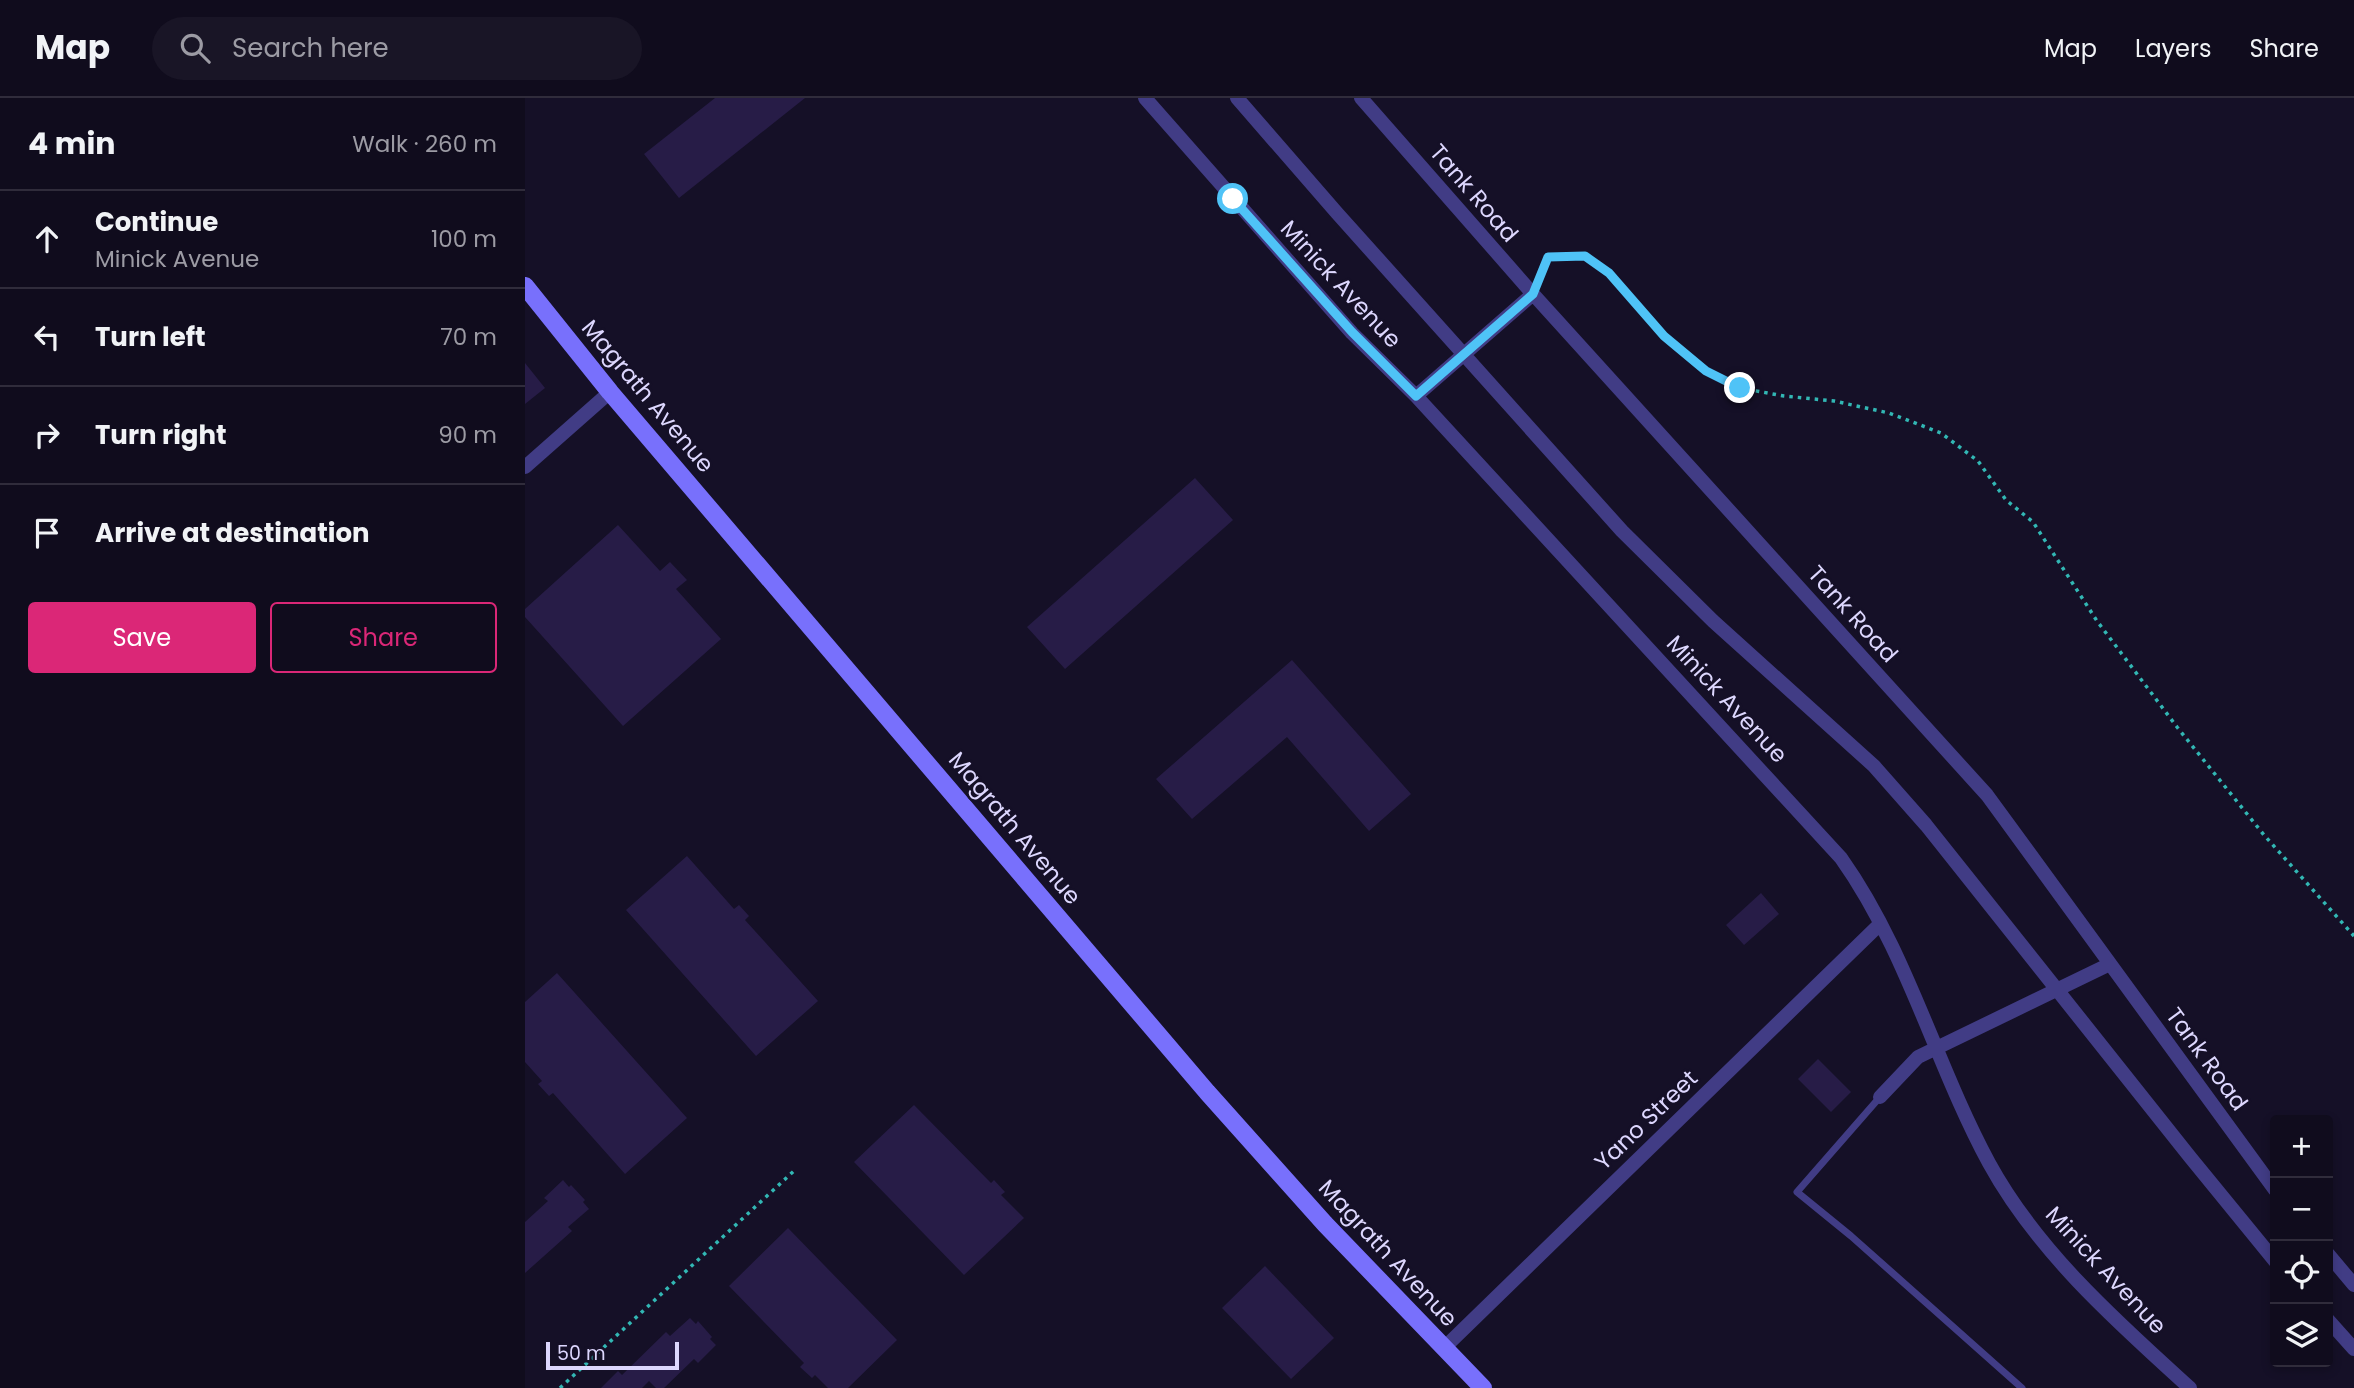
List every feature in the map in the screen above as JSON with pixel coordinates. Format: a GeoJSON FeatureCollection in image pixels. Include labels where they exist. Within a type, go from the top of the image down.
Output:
{"type":"FeatureCollection","features":[{"type":"Feature","properties":{"kind":"main road","name":"Magrath Avenue"},"geometry":{"type":"LineString","coordinates":[[525,286],[610,392],[1207,1092],[1325,1224],[1483,1388]]}},
{"type":"Feature","properties":{"kind":"street","name":"Minick Avenue"},"geometry":{"type":"LineString","coordinates":[[1145,98],[1352,332],[1416,396],[1826,840],[1852,873],[1907,977],[1989,1162],[2033,1228],[2088,1291],[2190,1388]]}},
{"type":"Feature","properties":{"kind":"street"},"geometry":{"type":"LineString","coordinates":[[1237,98],[1622,531],[1713,621],[1874,766],[1926,825],[2270,1255]]}},
{"type":"Feature","properties":{"kind":"street","name":"Tank Road"},"geometry":{"type":"LineString","coordinates":[[1361,98],[1533,294],[1987,795],[2270,1183]]}},
{"type":"Feature","properties":{"kind":"street"},"geometry":{"type":"LineString","coordinates":[[1416,396],[1533,294]]}},
{"type":"Feature","properties":{"kind":"street"},"geometry":{"type":"LineString","coordinates":[[525,467],[610,392]]}},
{"type":"Feature","properties":{"kind":"street","name":"Yano Street"},"geometry":{"type":"LineString","coordinates":[[1444,1348],[1880,924]]}},
{"type":"Feature","properties":{"kind":"street"},"geometry":{"type":"LineString","coordinates":[[1881,1097],[1918,1056],[2110,964]]}},
{"type":"Feature","properties":{"kind":"street"},"geometry":{"type":"LineString","coordinates":[[2333,1260],[2354,1285]]}},
{"type":"Feature","properties":{"kind":"street"},"geometry":{"type":"LineString","coordinates":[[2333,1326],[2354,1349]]}},
{"type":"Feature","properties":{"kind":"lane"},"geometry":{"type":"LineString","coordinates":[[1881,1097],[1797,1192],[1851,1236],[2022,1388]]}},
{"type":"Feature","properties":{"kind":"path"},"geometry":{"type":"LineString","coordinates":[[1533,294],[1548,257],[1585,256],[1609,273],[1664,336],[1706,371],[1740,388],[1834,401],[1889,413],[1941,433],[1978,461],[2006,500],[2033,522],[2097,621],[2176,727],[2264,835],[2354,936]]}},
{"type":"Feature","properties":{"kind":"path"},"geometry":{"type":"LineString","coordinates":[[560,1388],[796,1169]]}},
{"type":"Feature","properties":{"kind":"building"},"geometry":{"type":"Polygon","coordinates":[[[715,98],[805,98],[679,198],[644,154],[715,98]]]}},
{"type":"Feature","properties":{"kind":"building"},"geometry":{"type":"Polygon","coordinates":[[[525,363],[545,388],[525,404],[525,363]]]}},
{"type":"Feature","properties":{"kind":"building"},"geometry":{"type":"Polygon","coordinates":[[[1195,478],[1233,520],[1065,669],[1027,627],[1195,478]]]}},
{"type":"Feature","properties":{"kind":"building"},"geometry":{"type":"Polygon","coordinates":[[[618,525],[660,571],[670,562],[687,580],[676,589],[721,639],[623,726],[525,617],[525,609],[618,525]]]}},
{"type":"Feature","properties":{"kind":"building"},"geometry":{"type":"Polygon","coordinates":[[[1292,660],[1411,794],[1369,831],[1287,737],[1192,819],[1156,779],[1292,660]]]}},
{"type":"Feature","properties":{"kind":"building"},"geometry":{"type":"Polygon","coordinates":[[[687,856],[734,909],[739,905],[749,916],[745,920],[818,1001],[756,1056],[626,910],[687,856]]]}},
{"type":"Feature","properties":{"kind":"building"},"geometry":{"type":"Polygon","coordinates":[[[1761,893],[1779,914],[1744,945],[1726,925],[1761,893]]]}},
{"type":"Feature","properties":{"kind":"building"},"geometry":{"type":"Polygon","coordinates":[[[557,973],[687,1118],[625,1174],[553,1093],[549,1096],[538,1084],[542,1081],[525,1062],[525,1002],[557,973]]]}},
{"type":"Feature","properties":{"kind":"building"},"geometry":{"type":"Polygon","coordinates":[[[1818,1059],[1851,1092],[1831,1112],[1798,1079],[1818,1059]]]}},
{"type":"Feature","properties":{"kind":"building"},"geometry":{"type":"Polygon","coordinates":[[[914,1105],[991,1183],[994,1180],[1005,1192],[1001,1195],[1024,1218],[964,1275],[854,1162],[914,1105]]]}},
{"type":"Feature","properties":{"kind":"building"},"geometry":{"type":"Polygon","coordinates":[[[563,1180],[585,1200],[583,1202],[589,1209],[568,1227],[572,1231],[525,1273],[525,1222],[548,1201],[544,1198],[563,1180]]]}},
{"type":"Feature","properties":{"kind":"building"},"geometry":{"type":"Polygon","coordinates":[[[788,1228],[897,1340],[848,1388],[828,1388],[815,1375],[812,1378],[800,1367],[804,1363],[729,1286],[788,1228]]]}},
{"type":"Feature","properties":{"kind":"building"},"geometry":{"type":"Polygon","coordinates":[[[1265,1266],[1334,1338],[1291,1379],[1222,1308],[1265,1266]]]}},
{"type":"Feature","properties":{"kind":"building"},"geometry":{"type":"Polygon","coordinates":[[[690,1318],[696,1324],[698,1321],[716,1345],[698,1363],[694,1359],[664,1388],[656,1388],[649,1381],[642,1388],[601,1388],[618,1371],[622,1375],[666,1332],[670,1336],[690,1318]]]}},
{"type":"Feature","properties":{"kind":"route"},"geometry":{"type":"LineString","coordinates":[[1233,199],[1352,332],[1416,396],[1533,294],[1548,257],[1585,256],[1609,273],[1664,336],[1706,371],[1740,388]]}}]}
